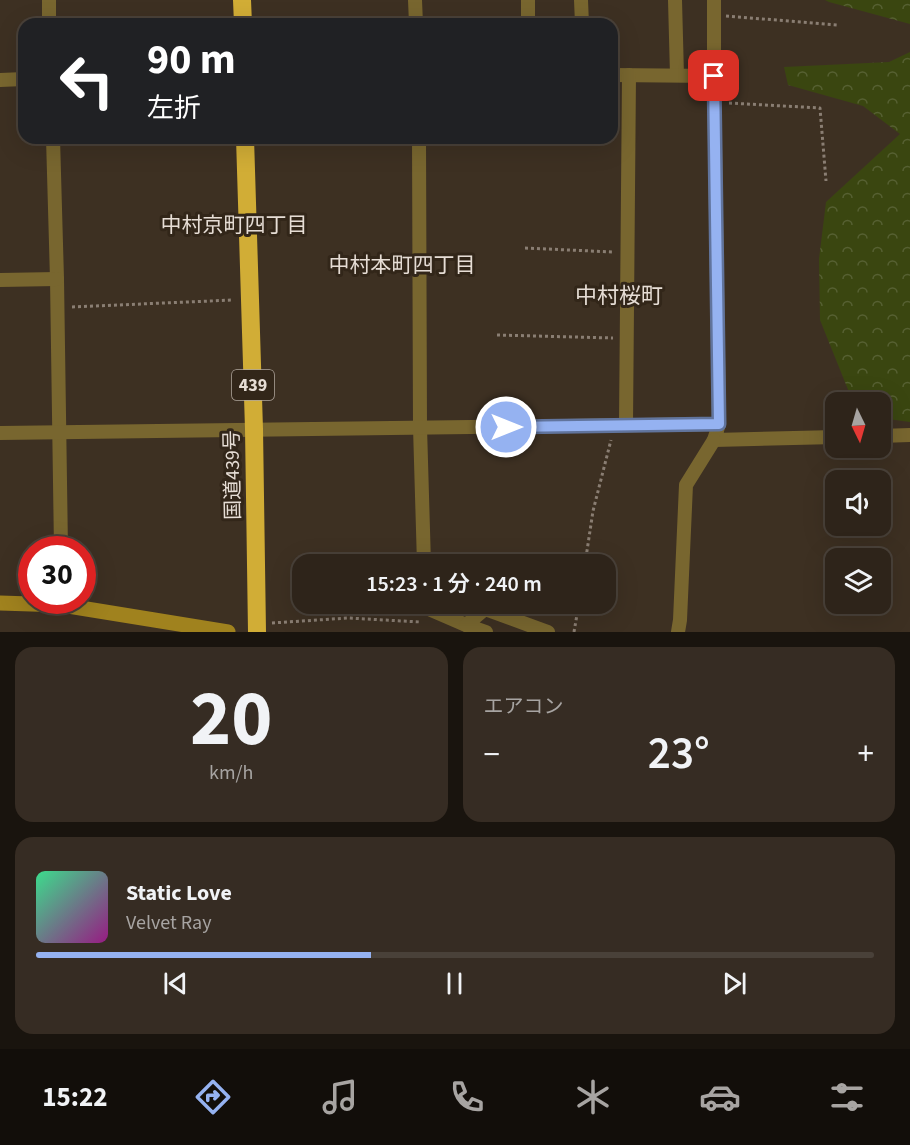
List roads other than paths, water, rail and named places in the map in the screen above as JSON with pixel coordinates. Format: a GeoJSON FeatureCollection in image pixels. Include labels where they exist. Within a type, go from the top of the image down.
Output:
{"type":"FeatureCollection","features":[{"type":"Feature","properties":{"kind":"highway"},"geometry":{"type":"LineString","coordinates":[[242,0],[243,18]]}},
{"type":"Feature","properties":{"kind":"highway","name":"国道439号"},"geometry":{"type":"LineString","coordinates":[[245,144],[254,429],[264,628]]}},
{"type":"Feature","properties":{"kind":"street"},"geometry":{"type":"LineString","coordinates":[[49,0],[50,18]]}},
{"type":"Feature","properties":{"kind":"street"},"geometry":{"type":"LineString","coordinates":[[415,0],[416,18]]}},
{"type":"Feature","properties":{"kind":"street"},"geometry":{"type":"LineString","coordinates":[[528,0],[528,18]]}},
{"type":"Feature","properties":{"kind":"street"},"geometry":{"type":"LineString","coordinates":[[580,0],[582,18]]}},
{"type":"Feature","properties":{"kind":"street"},"geometry":{"type":"LineString","coordinates":[[675,0],[677,75]]}},
{"type":"Feature","properties":{"kind":"street"},"geometry":{"type":"LineString","coordinates":[[678,632],[686,485],[714,440],[719,424],[714,0]]}},
{"type":"Feature","properties":{"kind":"street"},"geometry":{"type":"LineString","coordinates":[[618,75],[714,76]]}},
{"type":"Feature","properties":{"kind":"street"},"geometry":{"type":"LineString","coordinates":[[620,425],[626,338],[629,75]]}},
{"type":"Feature","properties":{"kind":"street"},"geometry":{"type":"LineString","coordinates":[[0,80],[18,79]]}},
{"type":"Feature","properties":{"kind":"street"},"geometry":{"type":"LineString","coordinates":[[53,144],[61,536]]}},
{"type":"Feature","properties":{"kind":"street"},"geometry":{"type":"LineString","coordinates":[[419,144],[420,427],[424,554]]}},
{"type":"Feature","properties":{"kind":"street"},"geometry":{"type":"LineString","coordinates":[[0,280],[57,279]]}},
{"type":"Feature","properties":{"kind":"street"},"geometry":{"type":"LineString","coordinates":[[0,433],[719,424]]}},
{"type":"Feature","properties":{"kind":"street"},"geometry":{"type":"LineString","coordinates":[[891,436],[910,435]]}},
{"type":"Feature","properties":{"kind":"street"},"geometry":{"type":"LineString","coordinates":[[714,440],[825,437]]}},
{"type":"Feature","properties":{"kind":"street"},"geometry":{"type":"LineString","coordinates":[[0,603],[18,603]]}},
{"type":"Feature","properties":{"kind":"street"},"geometry":{"type":"LineString","coordinates":[[96,608],[228,632]]}},
{"type":"Feature","properties":{"kind":"street"},"geometry":{"type":"LineString","coordinates":[[466,625],[485,609],[548,632]]}},
{"type":"Feature","properties":{"kind":"street"},"geometry":{"type":"LineString","coordinates":[[444,614],[486,632]]}},
{"type":"Feature","properties":{"kind":"district","name":"中村京町四丁目"},"geometry":{"type":"Point","coordinates":[234,225]}},
{"type":"Feature","properties":{"kind":"district","name":"中村本町四丁目"},"geometry":{"type":"Point","coordinates":[402,265]}},
{"type":"Feature","properties":{"kind":"district","name":"中村桜町"},"geometry":{"type":"Point","coordinates":[619,295]}}]}
